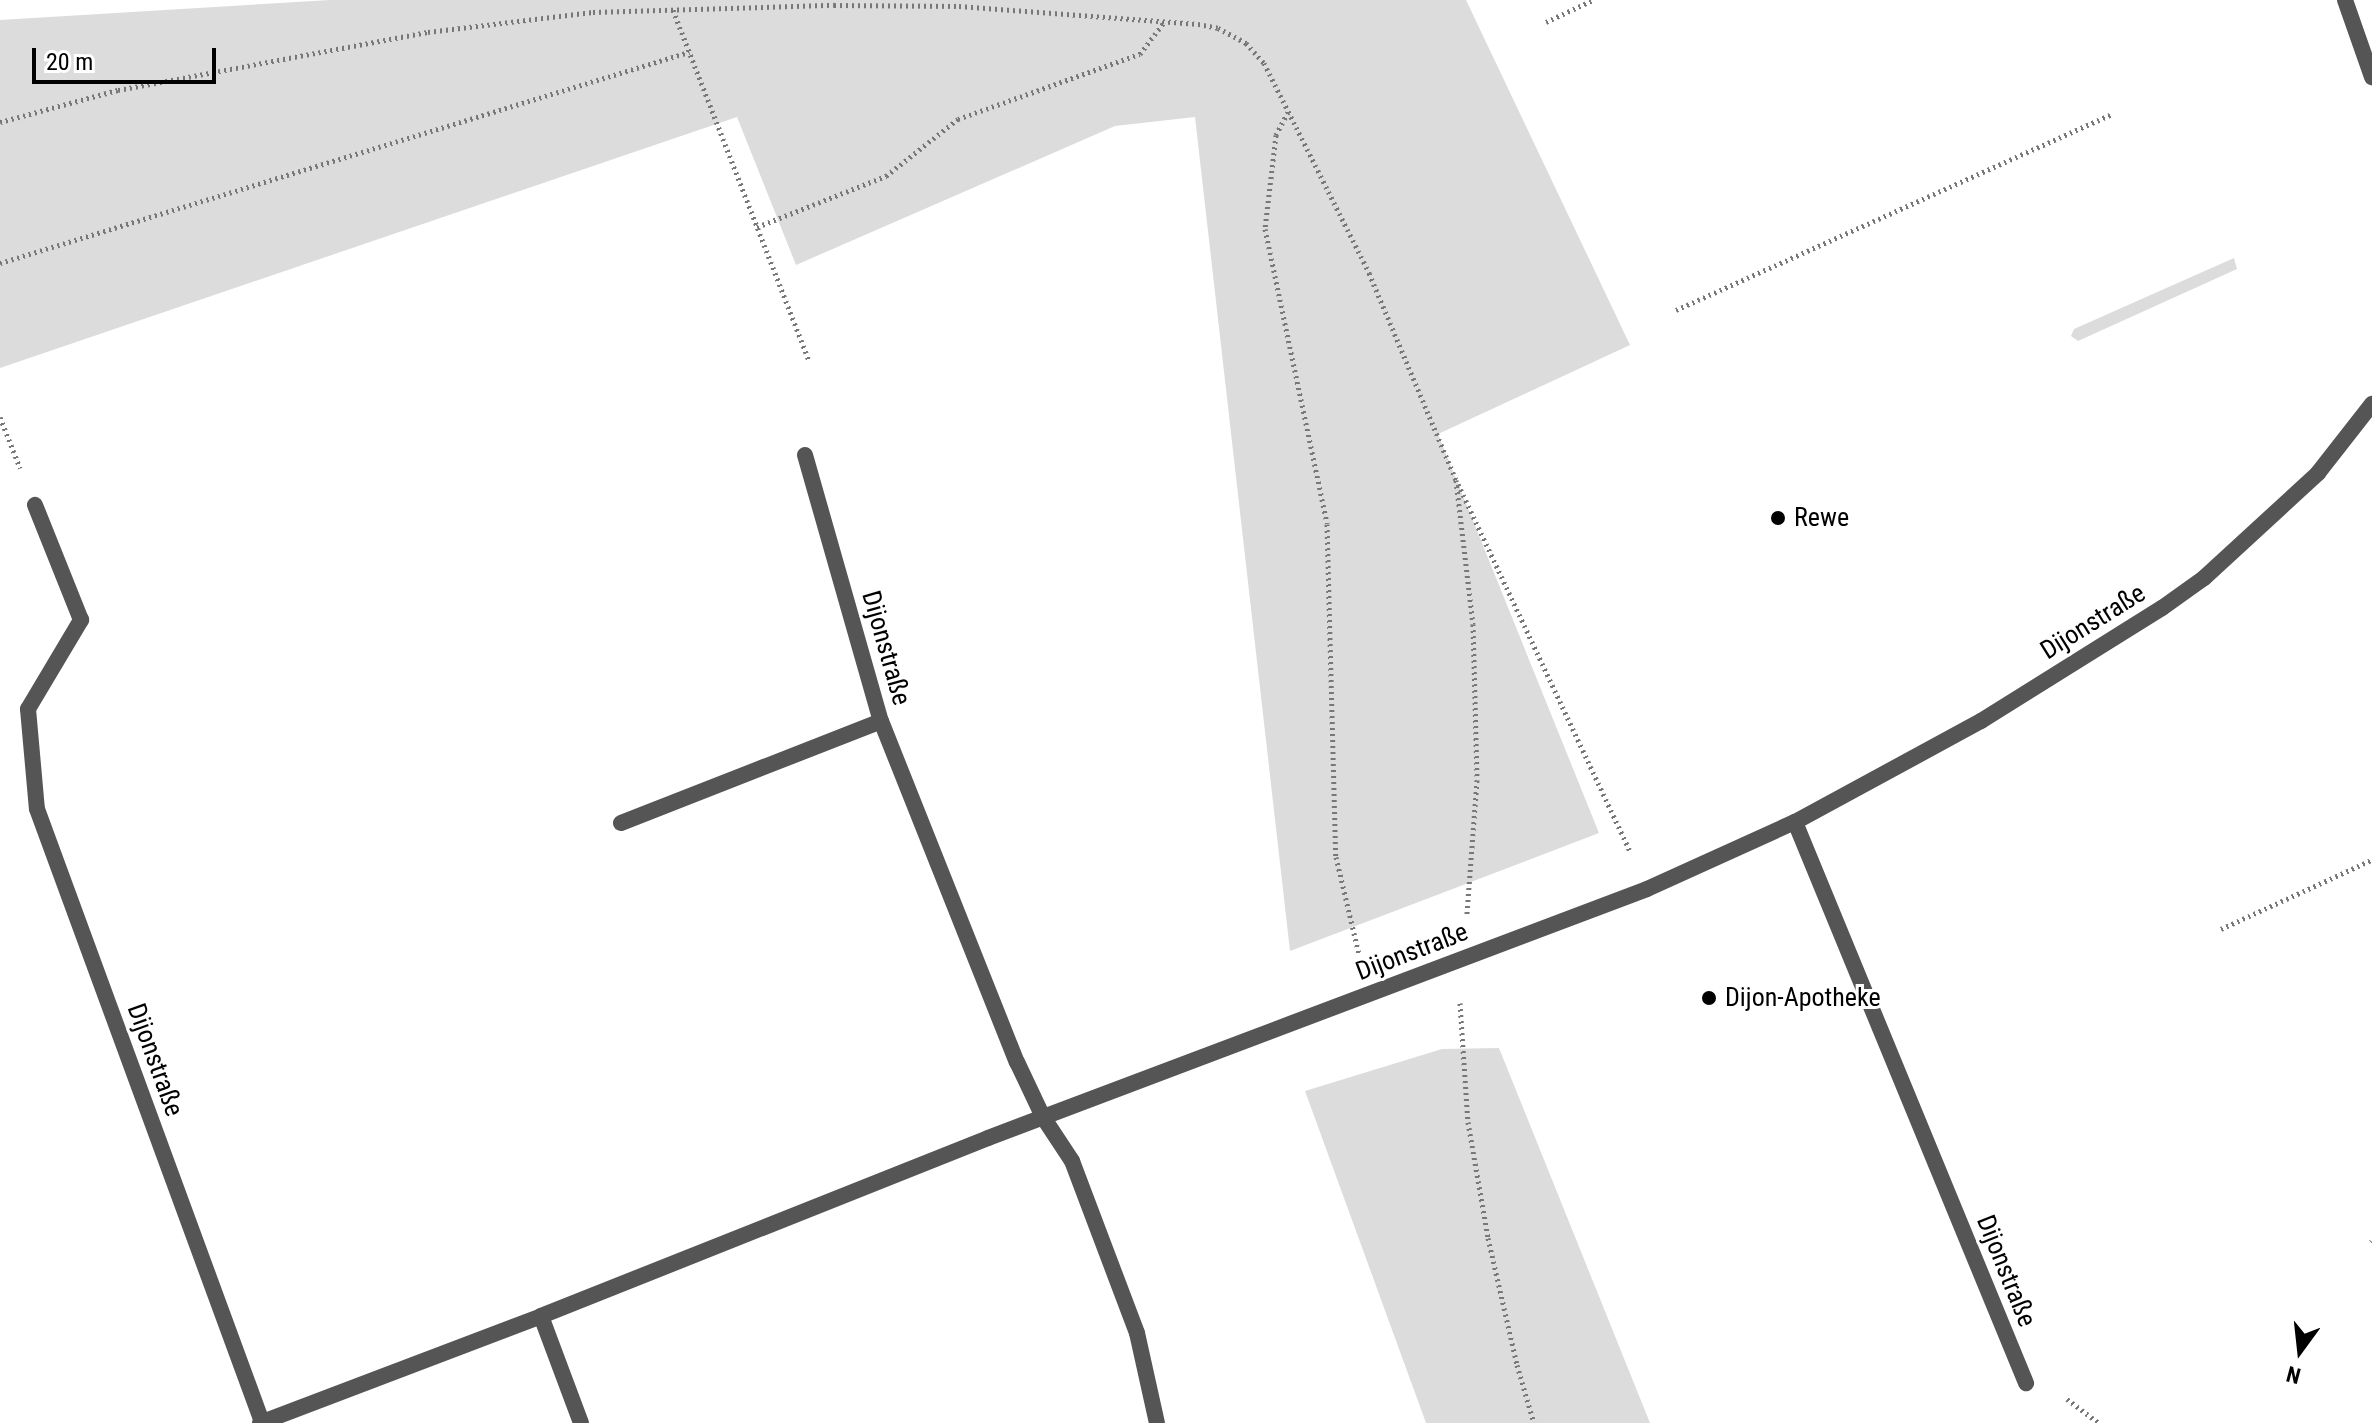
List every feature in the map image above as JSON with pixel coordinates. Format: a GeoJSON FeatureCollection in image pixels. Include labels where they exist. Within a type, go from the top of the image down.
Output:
{"type":"FeatureCollection","features":[{"type":"Feature","properties":{"kind":"street"},"geometry":{"type":"LineString","coordinates":[[2345,0],[2372,77]]}},
{"type":"Feature","properties":{"kind":"street","name":"Dijonstraße"},"geometry":{"type":"LineString","coordinates":[[35,505],[81,620],[28,709],[37,809],[261,1422],[541,1316],[1043,1117],[1647,889],[1795,822],[1981,721],[2162,608],[2204,578],[2318,473],[2372,404]]}},
{"type":"Feature","properties":{"kind":"street","name":"Dijonstraße"},"geometry":{"type":"LineString","coordinates":[[805,455],[881,721],[1017,1062],[1043,1117],[1072,1161],[1137,1333],[1157,1423]]}},
{"type":"Feature","properties":{"kind":"street"},"geometry":{"type":"LineString","coordinates":[[621,823],[881,721]]}},
{"type":"Feature","properties":{"kind":"street","name":"Dijonstraße"},"geometry":{"type":"LineString","coordinates":[[1795,822],[2026,1383]]}},
{"type":"Feature","properties":{"kind":"street"},"geometry":{"type":"LineString","coordinates":[[541,1316],[581,1423]]}},
{"type":"Feature","properties":{"kind":"path"},"geometry":{"type":"LineString","coordinates":[[1546,22],[1593,0]]}},
{"type":"Feature","properties":{"kind":"path"},"geometry":{"type":"LineString","coordinates":[[0,122],[118,90],[428,32],[593,12],[834,2],[959,6],[1165,21],[1218,28],[1246,43],[1264,63],[1369,273],[1456,480],[1647,889]]}},
{"type":"Feature","properties":{"kind":"path"},"geometry":{"type":"LineString","coordinates":[[673,10],[809,360]]}},
{"type":"Feature","properties":{"kind":"path"},"geometry":{"type":"LineString","coordinates":[[757,227],[886,176],[958,119],[1140,54],[1165,21]]}},
{"type":"Feature","properties":{"kind":"path"},"geometry":{"type":"LineString","coordinates":[[0,263],[689,52]]}},
{"type":"Feature","properties":{"kind":"path"},"geometry":{"type":"LineString","coordinates":[[1288,111],[1276,135],[1265,229],[1327,524],[1336,857],[1361,960]]}},
{"type":"Feature","properties":{"kind":"path"},"geometry":{"type":"LineString","coordinates":[[1676,310],[2113,114]]}},
{"type":"Feature","properties":{"kind":"path"},"geometry":{"type":"LineString","coordinates":[[0,417],[35,505]]}},
{"type":"Feature","properties":{"kind":"path"},"geometry":{"type":"LineString","coordinates":[[1456,480],[1473,624],[1477,780],[1460,1014],[1468,1122],[1488,1238],[1534,1423]]}},
{"type":"Feature","properties":{"kind":"path"},"geometry":{"type":"LineString","coordinates":[[2221,929],[2372,860]]}},
{"type":"Feature","properties":{"kind":"path"},"geometry":{"type":"LineString","coordinates":[[2067,1399],[2099,1423]]}},
{"type":"Feature","properties":{"kind":"shaded area"},"geometry":{"type":"Polygon","coordinates":[[[330,0],[1466,0],[1630,345],[1438,434],[1599,833],[1290,951],[1195,117],[1115,126],[796,265],[737,117],[0,368],[0,20],[330,0]]]}},
{"type":"Feature","properties":{"kind":"shaded area"},"geometry":{"type":"Polygon","coordinates":[[[2234,258],[2237,269],[2078,341],[2071,336],[2074,329],[2234,258]]]}},
{"type":"Feature","properties":{"kind":"shaded area"},"geometry":{"type":"Polygon","coordinates":[[[1499,1048],[1650,1423],[1426,1423],[1305,1091],[1442,1049],[1499,1048]]]}},
{"type":"Feature","properties":{"kind":"place","name":"Rewe"},"geometry":{"type":"Point","coordinates":[1778,518]}},
{"type":"Feature","properties":{"kind":"place","name":"Dijon-Apotheke"},"geometry":{"type":"Point","coordinates":[1709,998]}}]}
